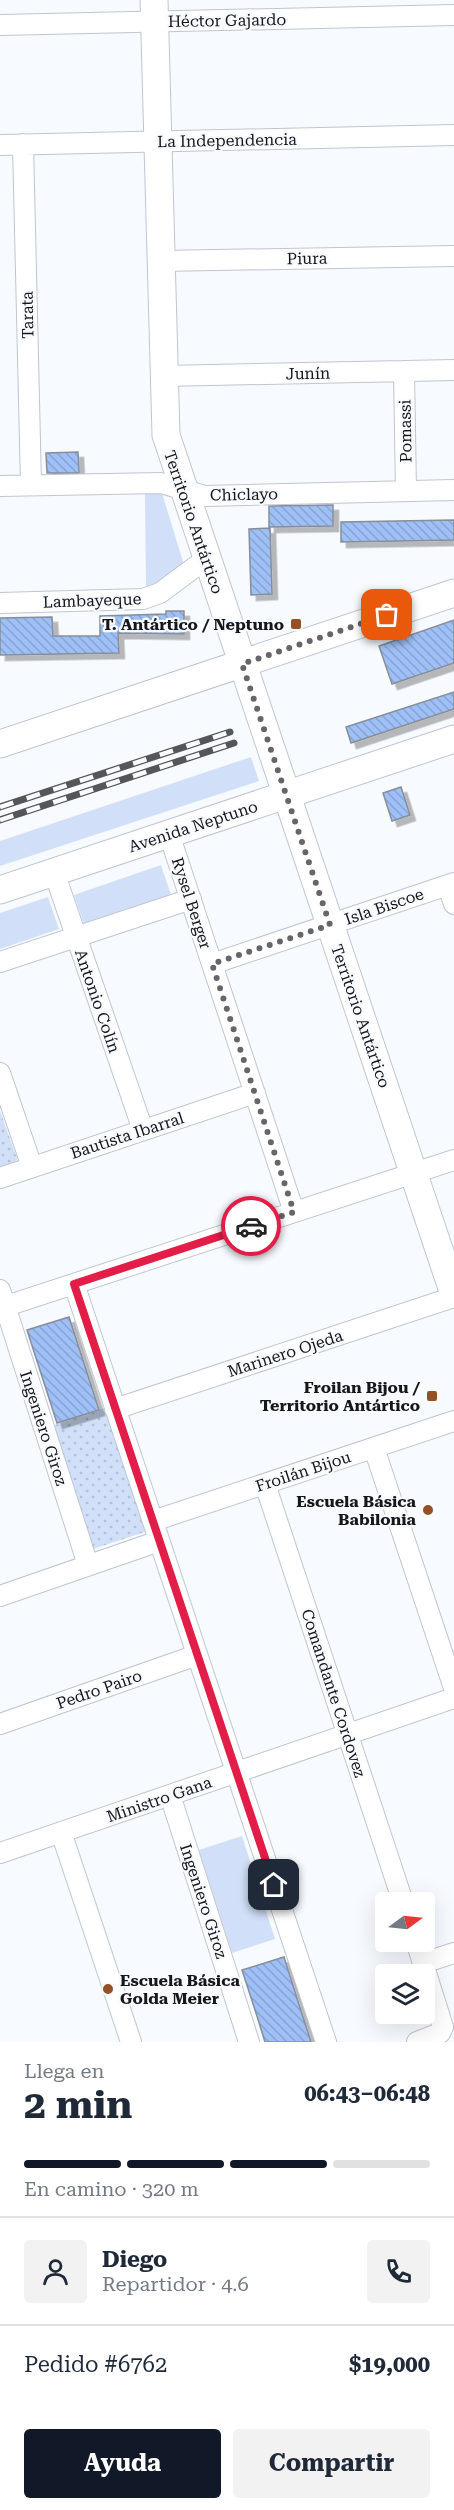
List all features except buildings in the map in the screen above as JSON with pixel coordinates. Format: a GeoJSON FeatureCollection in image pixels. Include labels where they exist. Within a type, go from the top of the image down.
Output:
{"type":"FeatureCollection","features":[{"type":"Feature","properties":{"kind":"street","name":"Héctor Gajardo"},"geometry":{"type":"LineString","coordinates":[[0,25],[154,11],[454,15]]}},
{"type":"Feature","properties":{"kind":"street","name":"Territorio Antártico"},"geometry":{"type":"LineString","coordinates":[[154,11],[166,435],[454,1295]]}},
{"type":"Feature","properties":{"kind":"street","name":"La Independencia"},"geometry":{"type":"LineString","coordinates":[[0,145],[454,135]]}},
{"type":"Feature","properties":{"kind":"street","name":"Tarata"},"geometry":{"type":"LineString","coordinates":[[23,144],[31,485]]}},
{"type":"Feature","properties":{"kind":"street","name":"Piura"},"geometry":{"type":"LineString","coordinates":[[160,261],[454,256]]}},
{"type":"Feature","properties":{"kind":"street","name":"Junín"},"geometry":{"type":"LineString","coordinates":[[163,376],[454,370]]}},
{"type":"Feature","properties":{"kind":"street","name":"Pomassi"},"geometry":{"type":"LineString","coordinates":[[404,371],[406,491]]}},
{"type":"Feature","properties":{"kind":"street","name":"Chiclayo"},"geometry":{"type":"LineString","coordinates":[[0,486],[161,483],[205,496],[454,490]]}},
{"type":"Feature","properties":{"kind":"street","name":"Lambayeque"},"geometry":{"type":"LineString","coordinates":[[0,603],[143,599],[160,593],[207,558]]}},
{"type":"Feature","properties":{"kind":"street"},"geometry":{"type":"LineString","coordinates":[[0,744],[454,593]]}},
{"type":"Feature","properties":{"kind":"street","name":"Avenida Neptuno"},"geometry":{"type":"LineString","coordinates":[[0,890],[454,739]]}},
{"type":"Feature","properties":{"kind":"street","name":"Rysel Berger"},"geometry":{"type":"LineString","coordinates":[[169,834],[294,1212]]}},
{"type":"Feature","properties":{"kind":"street","name":"Antonio Colín"},"geometry":{"type":"LineString","coordinates":[[54,872],[142,1130]]}},
{"type":"Feature","properties":{"kind":"street"},"geometry":{"type":"LineString","coordinates":[[451,884],[454,904]]}},
{"type":"Feature","properties":{"kind":"street","name":"Isla Biscoe"},"geometry":{"type":"LineString","coordinates":[[212,964],[451,884]]}},
{"type":"Feature","properties":{"kind":"street"},"geometry":{"type":"LineString","coordinates":[[0,962],[191,899]]}},
{"type":"Feature","properties":{"kind":"street"},"geometry":{"type":"LineString","coordinates":[[0,1073],[32,1167]]}},
{"type":"Feature","properties":{"kind":"street","name":"Bautista Ibarral"},"geometry":{"type":"LineString","coordinates":[[0,1178],[255,1093]]}},
{"type":"Feature","properties":{"kind":"street"},"geometry":{"type":"LineString","coordinates":[[2,1301],[74,1284],[454,1161]]}},
{"type":"Feature","properties":{"kind":"street"},"geometry":{"type":"LineString","coordinates":[[74,1284],[326,2042]]}},
{"type":"Feature","properties":{"kind":"street","name":"Marinero Ojeda"},"geometry":{"type":"LineString","coordinates":[[115,1409],[454,1295]]}},
{"type":"Feature","properties":{"kind":"street","name":"Ingeniero Giroz"},"geometry":{"type":"LineString","coordinates":[[2,1301],[88,1565]]}},
{"type":"Feature","properties":{"kind":"street","name":"Froilán Bijou"},"geometry":{"type":"LineString","coordinates":[[153,1521],[454,1421]]}},
{"type":"Feature","properties":{"kind":"street"},"geometry":{"type":"LineString","coordinates":[[374,1448],[454,1688]]}},
{"type":"Feature","properties":{"kind":"street","name":"Comandante Cordovez"},"geometry":{"type":"LineString","coordinates":[[265,1484],[400,1892]]}},
{"type":"Feature","properties":{"kind":"street"},"geometry":{"type":"LineString","coordinates":[[0,1596],[159,1541]]}},
{"type":"Feature","properties":{"kind":"street","name":"Pedro Pairo"},"geometry":{"type":"LineString","coordinates":[[0,1724],[197,1655]]}},
{"type":"Feature","properties":{"kind":"street","name":"Ministro Gana"},"geometry":{"type":"LineString","coordinates":[[0,1853],[454,1698]]}},
{"type":"Feature","properties":{"kind":"street","name":"Ingeniero Giroz"},"geometry":{"type":"LineString","coordinates":[[170,1795],[249,2042]]}},
{"type":"Feature","properties":{"kind":"street"},"geometry":{"type":"LineString","coordinates":[[61,1832],[130,2042]]}},
{"type":"Feature","properties":{"kind":"street"},"geometry":{"type":"LineString","coordinates":[[417,2042],[436,2035],[442,2030],[443,2023],[420,1952]]}},
{"type":"Feature","properties":{"kind":"street"},"geometry":{"type":"LineString","coordinates":[[423,1963],[454,1953]]}},
{"type":"Feature","properties":{"kind":"shaded area"},"geometry":{"type":"Polygon","coordinates":[[[145,493],[162,493],[184,565],[146,589],[145,493]]]}},
{"type":"Feature","properties":{"kind":"shaded area"},"geometry":{"type":"Polygon","coordinates":[[[251,757],[259,781],[0,866],[0,841],[251,757]]]}},
{"type":"Feature","properties":{"kind":"shaded area"},"geometry":{"type":"Polygon","coordinates":[[[161,865],[172,898],[85,927],[74,895],[161,865]]]}},
{"type":"Feature","properties":{"kind":"shaded area"},"geometry":{"type":"Polygon","coordinates":[[[48,897],[59,929],[0,949],[0,913],[48,897]]]}},
{"type":"Feature","properties":{"kind":"shaded area"},"geometry":{"type":"Polygon","coordinates":[[[0,1111],[18,1161],[0,1168],[0,1111]]]}},
{"type":"Feature","properties":{"kind":"shaded area"},"geometry":{"type":"Polygon","coordinates":[[[107,1407],[148,1531],[90,1550],[52,1426],[107,1407]]]}},
{"type":"Feature","properties":{"kind":"shaded area"},"geometry":{"type":"Polygon","coordinates":[[[242,1836],[275,1939],[232,1953],[199,1850],[242,1836]]]}},
{"type":"Feature","properties":{"kind":"railway"},"geometry":{"type":"LineString","coordinates":[[0,807],[230,732]]}},
{"type":"Feature","properties":{"kind":"railway"},"geometry":{"type":"LineString","coordinates":[[0,820],[234,743]]}},
{"type":"Feature","properties":{"kind":"way so far"},"geometry":{"type":"LineString","coordinates":[[251,1226],[294,1212],[212,964],[330,925],[242,664],[387,615]]}},
{"type":"Feature","properties":{"kind":"place","name":"T. Antártico / Neptuno"},"geometry":{"type":"Point","coordinates":[296,624]}},
{"type":"Feature","properties":{"kind":"place","name":"Froilan Bijou / Territorio Antártico"},"geometry":{"type":"Point","coordinates":[432,1396]}},
{"type":"Feature","properties":{"kind":"place","name":"Escuela Básica Babilonia"},"geometry":{"type":"Point","coordinates":[428,1510]}},
{"type":"Feature","properties":{"kind":"place","name":"Escuela Básica Golda Meier"},"geometry":{"type":"Point","coordinates":[108,1989]}},
{"type":"Feature","properties":{"kind":"route"},"geometry":{"type":"LineString","coordinates":[[251,1226],[74,1284],[274,1885]]}}]}
